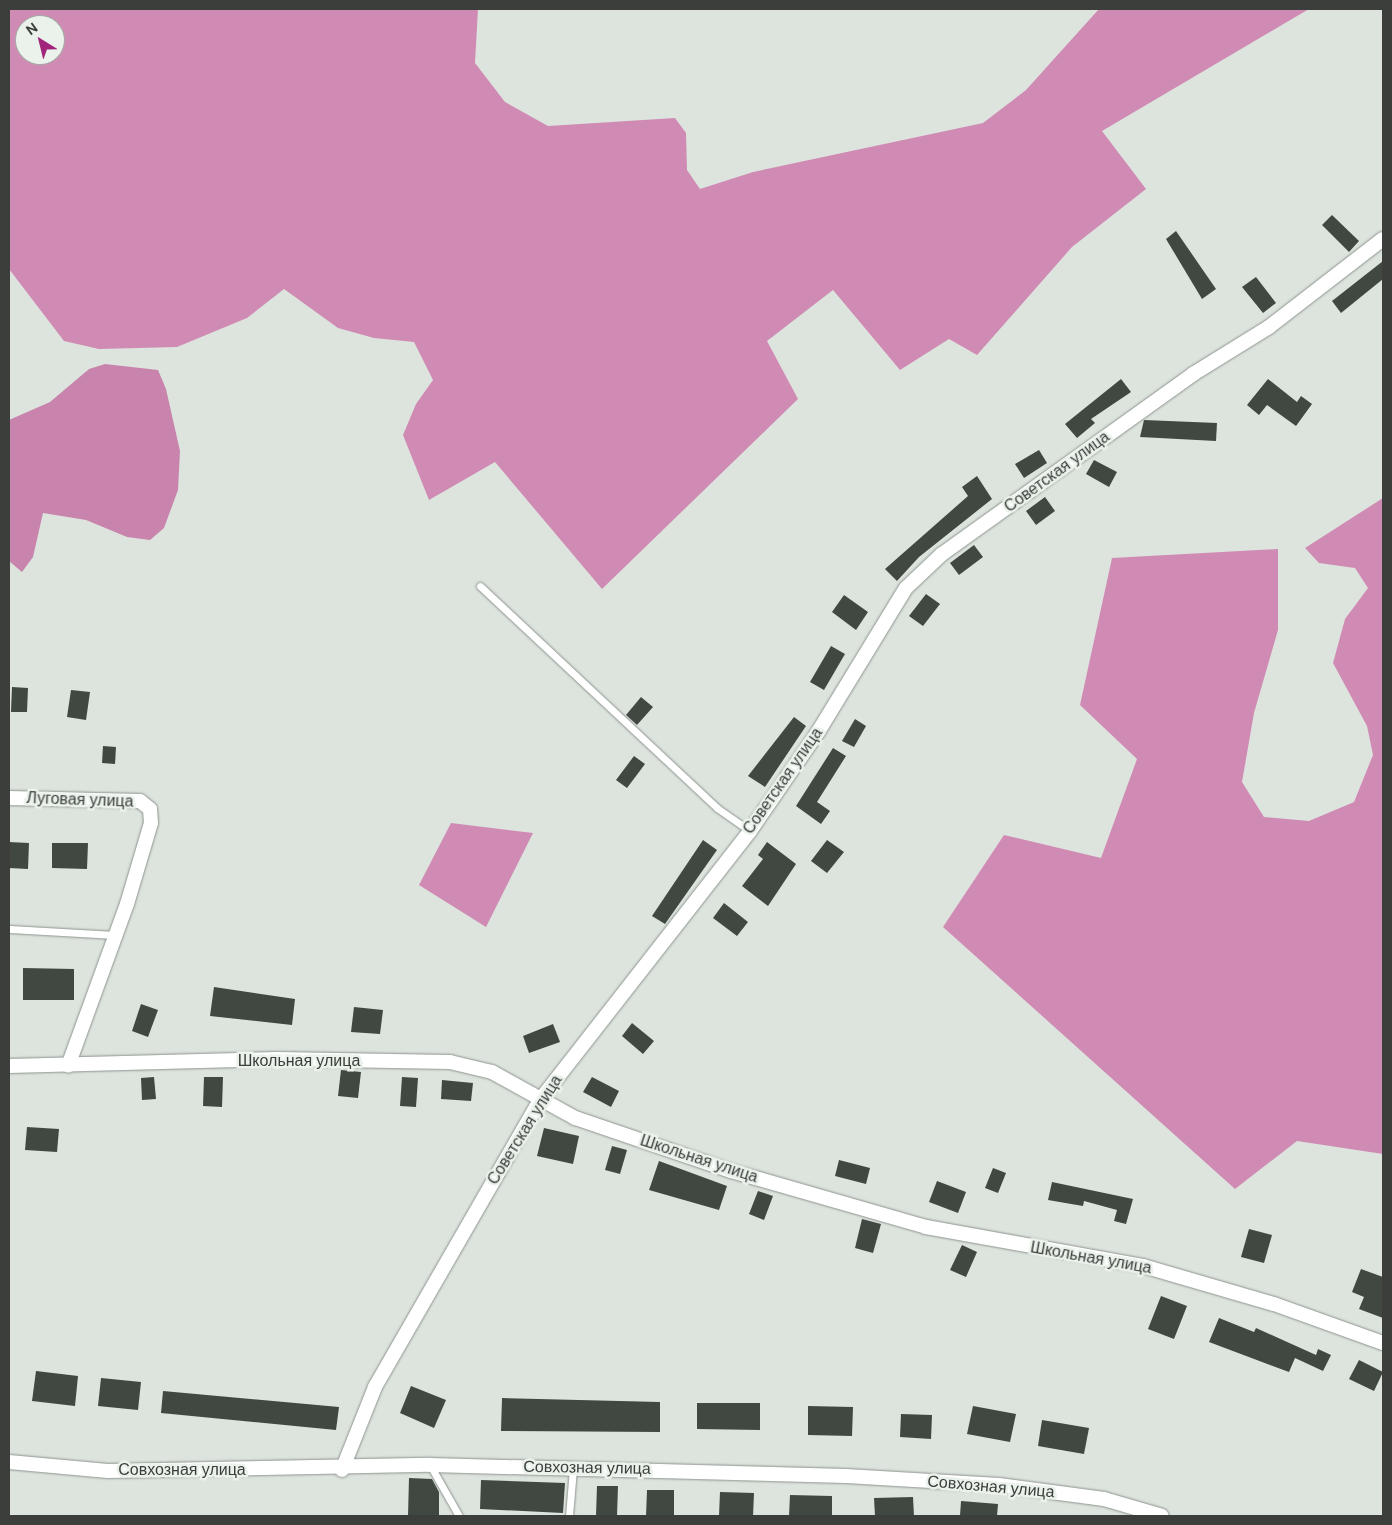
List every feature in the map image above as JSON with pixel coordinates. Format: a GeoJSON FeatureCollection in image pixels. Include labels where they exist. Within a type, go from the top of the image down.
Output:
{"type":"FeatureCollection","features":[{"type":"Feature","properties":{"kind":"street","name":"Советская улица"},"geometry":{"type":"LineString","coordinates":[[342,1470],[375,1387],[540,1100],[750,831],[818,732],[906,588],[942,554],[1193,374],[1269,328],[1383,239]]}},
{"type":"Feature","properties":{"kind":"street","name":"Луговая улица"},"geometry":{"type":"LineString","coordinates":[[9,798],[140,801],[150,808],[151,823],[116,935]]}},
{"type":"Feature","properties":{"kind":"street"},"geometry":{"type":"LineString","coordinates":[[68,1066],[116,935]]}},
{"type":"Feature","properties":{"kind":"street","name":"Школьная улица"},"geometry":{"type":"LineString","coordinates":[[9,1066],[277,1060],[450,1062],[492,1072],[575,1118],[740,1174],[926,1227],[1143,1266],[1274,1304],[1383,1343]]}},
{"type":"Feature","properties":{"kind":"street","name":"Совхозная улица"},"geometry":{"type":"LineString","coordinates":[[9,1462],[108,1471],[342,1470],[430,1465],[573,1468],[999,1485],[1104,1499],[1162,1516]]}},
{"type":"Feature","properties":{"kind":"lane"},"geometry":{"type":"LineString","coordinates":[[480,586],[717,808],[750,831]]}},
{"type":"Feature","properties":{"kind":"lane"},"geometry":{"type":"LineString","coordinates":[[9,929],[116,935]]}},
{"type":"Feature","properties":{"kind":"lane"},"geometry":{"type":"LineString","coordinates":[[430,1465],[459,1516]]}},
{"type":"Feature","properties":{"kind":"lane"},"geometry":{"type":"LineString","coordinates":[[569,1516],[573,1468]]}},
{"type":"Feature","properties":{"kind":"shaded area"},"geometry":{"type":"Polygon","coordinates":[[[9,9],[478,9],[475,63],[505,102],[548,126],[675,118],[686,133],[687,170],[700,189],[753,172],[983,123],[1026,90],[1099,9],[1309,9],[1102,131],[1146,189],[1072,247],[977,355],[949,339],[900,370],[833,290],[767,341],[798,399],[602,589],[495,462],[429,500],[403,435],[416,404],[433,380],[414,342],[374,338],[338,328],[284,289],[247,318],[177,347],[99,349],[64,341],[9,269],[9,9]]]}},
{"type":"Feature","properties":{"kind":"shaded area"},"geometry":{"type":"Polygon","coordinates":[[[105,364],[158,370],[166,389],[180,451],[178,490],[164,528],[150,540],[127,537],[86,520],[43,513],[33,557],[22,572],[9,561],[9,420],[50,402],[89,369],[105,364]]]}},
{"type":"Feature","properties":{"kind":"shaded area"},"geometry":{"type":"Polygon","coordinates":[[[1383,498],[1383,1154],[1297,1141],[1235,1189],[943,927],[1004,835],[1101,858],[1137,759],[1080,705],[1112,558],[1278,549],[1278,630],[1254,713],[1242,782],[1264,817],[1309,821],[1354,802],[1373,755],[1367,726],[1333,663],[1345,619],[1368,588],[1355,568],[1319,563],[1305,548],[1383,498]]]}},
{"type":"Feature","properties":{"kind":"shaded area"},"geometry":{"type":"Polygon","coordinates":[[[451,823],[533,833],[486,927],[419,885],[451,823]]]}},
{"type":"Feature","properties":{"kind":"building"},"geometry":{"type":"Polygon","coordinates":[[[1332,215],[1359,241],[1349,252],[1322,225],[1332,215]]]}},
{"type":"Feature","properties":{"kind":"building"},"geometry":{"type":"Polygon","coordinates":[[[1176,231],[1216,289],[1202,299],[1166,239],[1176,231]]]}},
{"type":"Feature","properties":{"kind":"building"},"geometry":{"type":"Polygon","coordinates":[[[1383,261],[1383,279],[1341,313],[1332,301],[1383,261]]]}},
{"type":"Feature","properties":{"kind":"building"},"geometry":{"type":"Polygon","coordinates":[[[1256,277],[1276,303],[1263,313],[1242,287],[1256,277]]]}},
{"type":"Feature","properties":{"kind":"building"},"geometry":{"type":"Polygon","coordinates":[[[1121,379],[1131,392],[1091,419],[1095,423],[1077,438],[1065,424],[1121,379]]]}},
{"type":"Feature","properties":{"kind":"building"},"geometry":{"type":"Polygon","coordinates":[[[1268,379],[1297,402],[1301,396],[1312,404],[1296,426],[1267,405],[1259,415],[1247,405],[1268,379]]]}},
{"type":"Feature","properties":{"kind":"building"},"geometry":{"type":"Polygon","coordinates":[[[1144,420],[1217,423],[1216,441],[1140,437],[1144,420]]]}},
{"type":"Feature","properties":{"kind":"building"},"geometry":{"type":"Polygon","coordinates":[[[1039,450],[1047,463],[1024,478],[1015,464],[1039,450]]]}},
{"type":"Feature","properties":{"kind":"building"},"geometry":{"type":"Polygon","coordinates":[[[1094,460],[1117,472],[1109,487],[1086,474],[1094,460]]]}},
{"type":"Feature","properties":{"kind":"building"},"geometry":{"type":"Polygon","coordinates":[[[977,476],[992,499],[919,557],[897,581],[885,569],[968,496],[962,487],[977,476]]]}},
{"type":"Feature","properties":{"kind":"building"},"geometry":{"type":"Polygon","coordinates":[[[1045,497],[1055,511],[1036,525],[1026,511],[1045,497]]]}},
{"type":"Feature","properties":{"kind":"building"},"geometry":{"type":"Polygon","coordinates":[[[974,545],[983,557],[959,575],[950,563],[974,545]]]}},
{"type":"Feature","properties":{"kind":"building"},"geometry":{"type":"Polygon","coordinates":[[[926,594],[940,604],[923,626],[909,616],[926,594]]]}},
{"type":"Feature","properties":{"kind":"building"},"geometry":{"type":"Polygon","coordinates":[[[844,595],[868,612],[856,630],[832,612],[844,595]]]}},
{"type":"Feature","properties":{"kind":"building"},"geometry":{"type":"Polygon","coordinates":[[[831,646],[845,654],[824,690],[810,682],[831,646]]]}},
{"type":"Feature","properties":{"kind":"building"},"geometry":{"type":"Polygon","coordinates":[[[12,687],[28,688],[27,712],[11,712],[12,687]]]}},
{"type":"Feature","properties":{"kind":"building"},"geometry":{"type":"Polygon","coordinates":[[[71,690],[90,692],[86,720],[67,717],[71,690]]]}},
{"type":"Feature","properties":{"kind":"building"},"geometry":{"type":"Polygon","coordinates":[[[641,697],[653,707],[637,725],[626,715],[641,697]]]}},
{"type":"Feature","properties":{"kind":"building"},"geometry":{"type":"Polygon","coordinates":[[[794,717],[806,726],[765,787],[748,776],[794,717]]]}},
{"type":"Feature","properties":{"kind":"building"},"geometry":{"type":"Polygon","coordinates":[[[855,719],[866,726],[854,747],[842,741],[855,719]]]}},
{"type":"Feature","properties":{"kind":"building"},"geometry":{"type":"Polygon","coordinates":[[[103,746],[116,747],[115,764],[102,763],[103,746]]]}},
{"type":"Feature","properties":{"kind":"building"},"geometry":{"type":"Polygon","coordinates":[[[833,748],[846,756],[817,802],[830,811],[821,824],[796,806],[833,748]]]}},
{"type":"Feature","properties":{"kind":"building"},"geometry":{"type":"Polygon","coordinates":[[[634,756],[645,764],[627,788],[616,780],[634,756]]]}},
{"type":"Feature","properties":{"kind":"building"},"geometry":{"type":"Polygon","coordinates":[[[703,840],[717,850],[665,924],[652,916],[703,840]]]}},
{"type":"Feature","properties":{"kind":"building"},"geometry":{"type":"Polygon","coordinates":[[[827,840],[844,852],[827,873],[811,861],[827,840]]]}},
{"type":"Feature","properties":{"kind":"building"},"geometry":{"type":"Polygon","coordinates":[[[9,842],[29,843],[28,869],[9,868],[9,842]]]}},
{"type":"Feature","properties":{"kind":"building"},"geometry":{"type":"Polygon","coordinates":[[[767,842],[796,864],[768,906],[742,886],[763,859],[758,855],[767,842]]]}},
{"type":"Feature","properties":{"kind":"building"},"geometry":{"type":"Polygon","coordinates":[[[52,843],[88,843],[87,869],[52,868],[52,843]]]}},
{"type":"Feature","properties":{"kind":"building"},"geometry":{"type":"Polygon","coordinates":[[[724,903],[748,922],[737,936],[713,918],[724,903]]]}},
{"type":"Feature","properties":{"kind":"building"},"geometry":{"type":"Polygon","coordinates":[[[23,968],[74,969],[74,1000],[23,1000],[23,968]]]}},
{"type":"Feature","properties":{"kind":"building"},"geometry":{"type":"Polygon","coordinates":[[[214,987],[295,999],[292,1025],[210,1016],[214,987]]]}},
{"type":"Feature","properties":{"kind":"building"},"geometry":{"type":"Polygon","coordinates":[[[141,1004],[158,1010],[148,1037],[132,1031],[141,1004]]]}},
{"type":"Feature","properties":{"kind":"building"},"geometry":{"type":"Polygon","coordinates":[[[354,1007],[383,1010],[380,1034],[351,1032],[354,1007]]]}},
{"type":"Feature","properties":{"kind":"building"},"geometry":{"type":"Polygon","coordinates":[[[632,1023],[654,1041],[643,1054],[622,1036],[632,1023]]]}},
{"type":"Feature","properties":{"kind":"building"},"geometry":{"type":"Polygon","coordinates":[[[553,1024],[560,1042],[529,1053],[523,1036],[553,1024]]]}},
{"type":"Feature","properties":{"kind":"building"},"geometry":{"type":"Polygon","coordinates":[[[341,1070],[361,1072],[358,1098],[338,1096],[341,1070]]]}},
{"type":"Feature","properties":{"kind":"building"},"geometry":{"type":"Polygon","coordinates":[[[154,1077],[156,1099],[142,1100],[141,1078],[154,1077]]]}},
{"type":"Feature","properties":{"kind":"building"},"geometry":{"type":"Polygon","coordinates":[[[204,1077],[223,1077],[222,1107],[203,1106],[204,1077]]]}},
{"type":"Feature","properties":{"kind":"building"},"geometry":{"type":"Polygon","coordinates":[[[402,1077],[418,1078],[416,1107],[400,1106],[402,1077]]]}},
{"type":"Feature","properties":{"kind":"building"},"geometry":{"type":"Polygon","coordinates":[[[592,1077],[619,1091],[611,1107],[583,1092],[592,1077]]]}},
{"type":"Feature","properties":{"kind":"building"},"geometry":{"type":"Polygon","coordinates":[[[442,1080],[473,1083],[471,1101],[441,1099],[442,1080]]]}},
{"type":"Feature","properties":{"kind":"building"},"geometry":{"type":"Polygon","coordinates":[[[27,1127],[59,1129],[57,1152],[25,1150],[27,1127]]]}},
{"type":"Feature","properties":{"kind":"building"},"geometry":{"type":"Polygon","coordinates":[[[544,1128],[579,1136],[573,1164],[537,1156],[544,1128]]]}},
{"type":"Feature","properties":{"kind":"building"},"geometry":{"type":"Polygon","coordinates":[[[612,1146],[627,1150],[620,1174],[605,1170],[612,1146]]]}},
{"type":"Feature","properties":{"kind":"building"},"geometry":{"type":"Polygon","coordinates":[[[839,1160],[870,1168],[866,1184],[835,1176],[839,1160]]]}},
{"type":"Feature","properties":{"kind":"building"},"geometry":{"type":"Polygon","coordinates":[[[659,1161],[727,1186],[719,1210],[649,1190],[659,1161]]]}},
{"type":"Feature","properties":{"kind":"building"},"geometry":{"type":"Polygon","coordinates":[[[993,1168],[1006,1173],[998,1193],[985,1188],[993,1168]]]}},
{"type":"Feature","properties":{"kind":"building"},"geometry":{"type":"Polygon","coordinates":[[[937,1181],[966,1192],[958,1213],[929,1202],[937,1181]]]}},
{"type":"Feature","properties":{"kind":"building"},"geometry":{"type":"Polygon","coordinates":[[[1052,1182],[1133,1199],[1126,1224],[1114,1221],[1117,1210],[1084,1201],[1083,1206],[1048,1200],[1052,1182]]]}},
{"type":"Feature","properties":{"kind":"building"},"geometry":{"type":"Polygon","coordinates":[[[758,1191],[773,1196],[764,1220],[749,1214],[758,1191]]]}},
{"type":"Feature","properties":{"kind":"building"},"geometry":{"type":"Polygon","coordinates":[[[862,1219],[881,1224],[873,1253],[855,1248],[862,1219]]]}},
{"type":"Feature","properties":{"kind":"building"},"geometry":{"type":"Polygon","coordinates":[[[1249,1229],[1272,1235],[1264,1263],[1241,1257],[1249,1229]]]}},
{"type":"Feature","properties":{"kind":"building"},"geometry":{"type":"Polygon","coordinates":[[[962,1245],[977,1252],[966,1277],[950,1270],[962,1245]]]}},
{"type":"Feature","properties":{"kind":"building"},"geometry":{"type":"Polygon","coordinates":[[[1361,1269],[1383,1277],[1383,1318],[1359,1309],[1364,1297],[1352,1292],[1361,1269]]]}},
{"type":"Feature","properties":{"kind":"building"},"geometry":{"type":"Polygon","coordinates":[[[1161,1296],[1187,1306],[1174,1339],[1148,1329],[1161,1296]]]}},
{"type":"Feature","properties":{"kind":"building"},"geometry":{"type":"Polygon","coordinates":[[[1219,1318],[1254,1332],[1256,1328],[1316,1355],[1318,1349],[1331,1355],[1323,1371],[1295,1358],[1289,1372],[1209,1342],[1219,1318]]]}},
{"type":"Feature","properties":{"kind":"building"},"geometry":{"type":"Polygon","coordinates":[[[1359,1360],[1383,1372],[1374,1391],[1349,1379],[1359,1360]]]}},
{"type":"Feature","properties":{"kind":"building"},"geometry":{"type":"Polygon","coordinates":[[[36,1371],[78,1376],[75,1406],[32,1401],[36,1371]]]}},
{"type":"Feature","properties":{"kind":"building"},"geometry":{"type":"Polygon","coordinates":[[[101,1378],[141,1382],[138,1410],[98,1406],[101,1378]]]}},
{"type":"Feature","properties":{"kind":"building"},"geometry":{"type":"Polygon","coordinates":[[[411,1386],[446,1400],[434,1428],[400,1413],[411,1386]]]}},
{"type":"Feature","properties":{"kind":"building"},"geometry":{"type":"Polygon","coordinates":[[[163,1391],[339,1407],[336,1430],[161,1413],[163,1391]]]}},
{"type":"Feature","properties":{"kind":"building"},"geometry":{"type":"Polygon","coordinates":[[[502,1398],[660,1402],[660,1432],[501,1431],[502,1398]]]}},
{"type":"Feature","properties":{"kind":"building"},"geometry":{"type":"Polygon","coordinates":[[[697,1403],[760,1403],[760,1430],[697,1429],[697,1403]]]}},
{"type":"Feature","properties":{"kind":"building"},"geometry":{"type":"Polygon","coordinates":[[[808,1406],[853,1407],[852,1436],[808,1435],[808,1406]]]}},
{"type":"Feature","properties":{"kind":"building"},"geometry":{"type":"Polygon","coordinates":[[[973,1406],[1016,1414],[1010,1442],[967,1434],[973,1406]]]}},
{"type":"Feature","properties":{"kind":"building"},"geometry":{"type":"Polygon","coordinates":[[[901,1414],[932,1415],[931,1439],[900,1437],[901,1414]]]}},
{"type":"Feature","properties":{"kind":"building"},"geometry":{"type":"Polygon","coordinates":[[[1042,1420],[1089,1428],[1084,1454],[1038,1446],[1042,1420]]]}},
{"type":"Feature","properties":{"kind":"building"},"geometry":{"type":"Polygon","coordinates":[[[409,1478],[432,1479],[439,1492],[439,1516],[408,1516],[409,1478]]]}},
{"type":"Feature","properties":{"kind":"building"},"geometry":{"type":"Polygon","coordinates":[[[481,1480],[565,1483],[563,1513],[480,1509],[481,1480]]]}},
{"type":"Feature","properties":{"kind":"building"},"geometry":{"type":"Polygon","coordinates":[[[597,1486],[618,1486],[617,1516],[596,1515],[597,1486]]]}},
{"type":"Feature","properties":{"kind":"building"},"geometry":{"type":"Polygon","coordinates":[[[647,1490],[674,1490],[674,1516],[646,1516],[647,1490]]]}},
{"type":"Feature","properties":{"kind":"building"},"geometry":{"type":"Polygon","coordinates":[[[720,1492],[754,1493],[753,1516],[719,1516],[720,1492]]]}},
{"type":"Feature","properties":{"kind":"building"},"geometry":{"type":"Polygon","coordinates":[[[790,1495],[832,1496],[832,1516],[789,1516],[790,1495]]]}},
{"type":"Feature","properties":{"kind":"building"},"geometry":{"type":"Polygon","coordinates":[[[913,1497],[914,1516],[875,1516],[874,1498],[913,1497]]]}},
{"type":"Feature","properties":{"kind":"building"},"geometry":{"type":"Polygon","coordinates":[[[961,1501],[998,1504],[997,1516],[960,1516],[961,1501]]]}}]}
